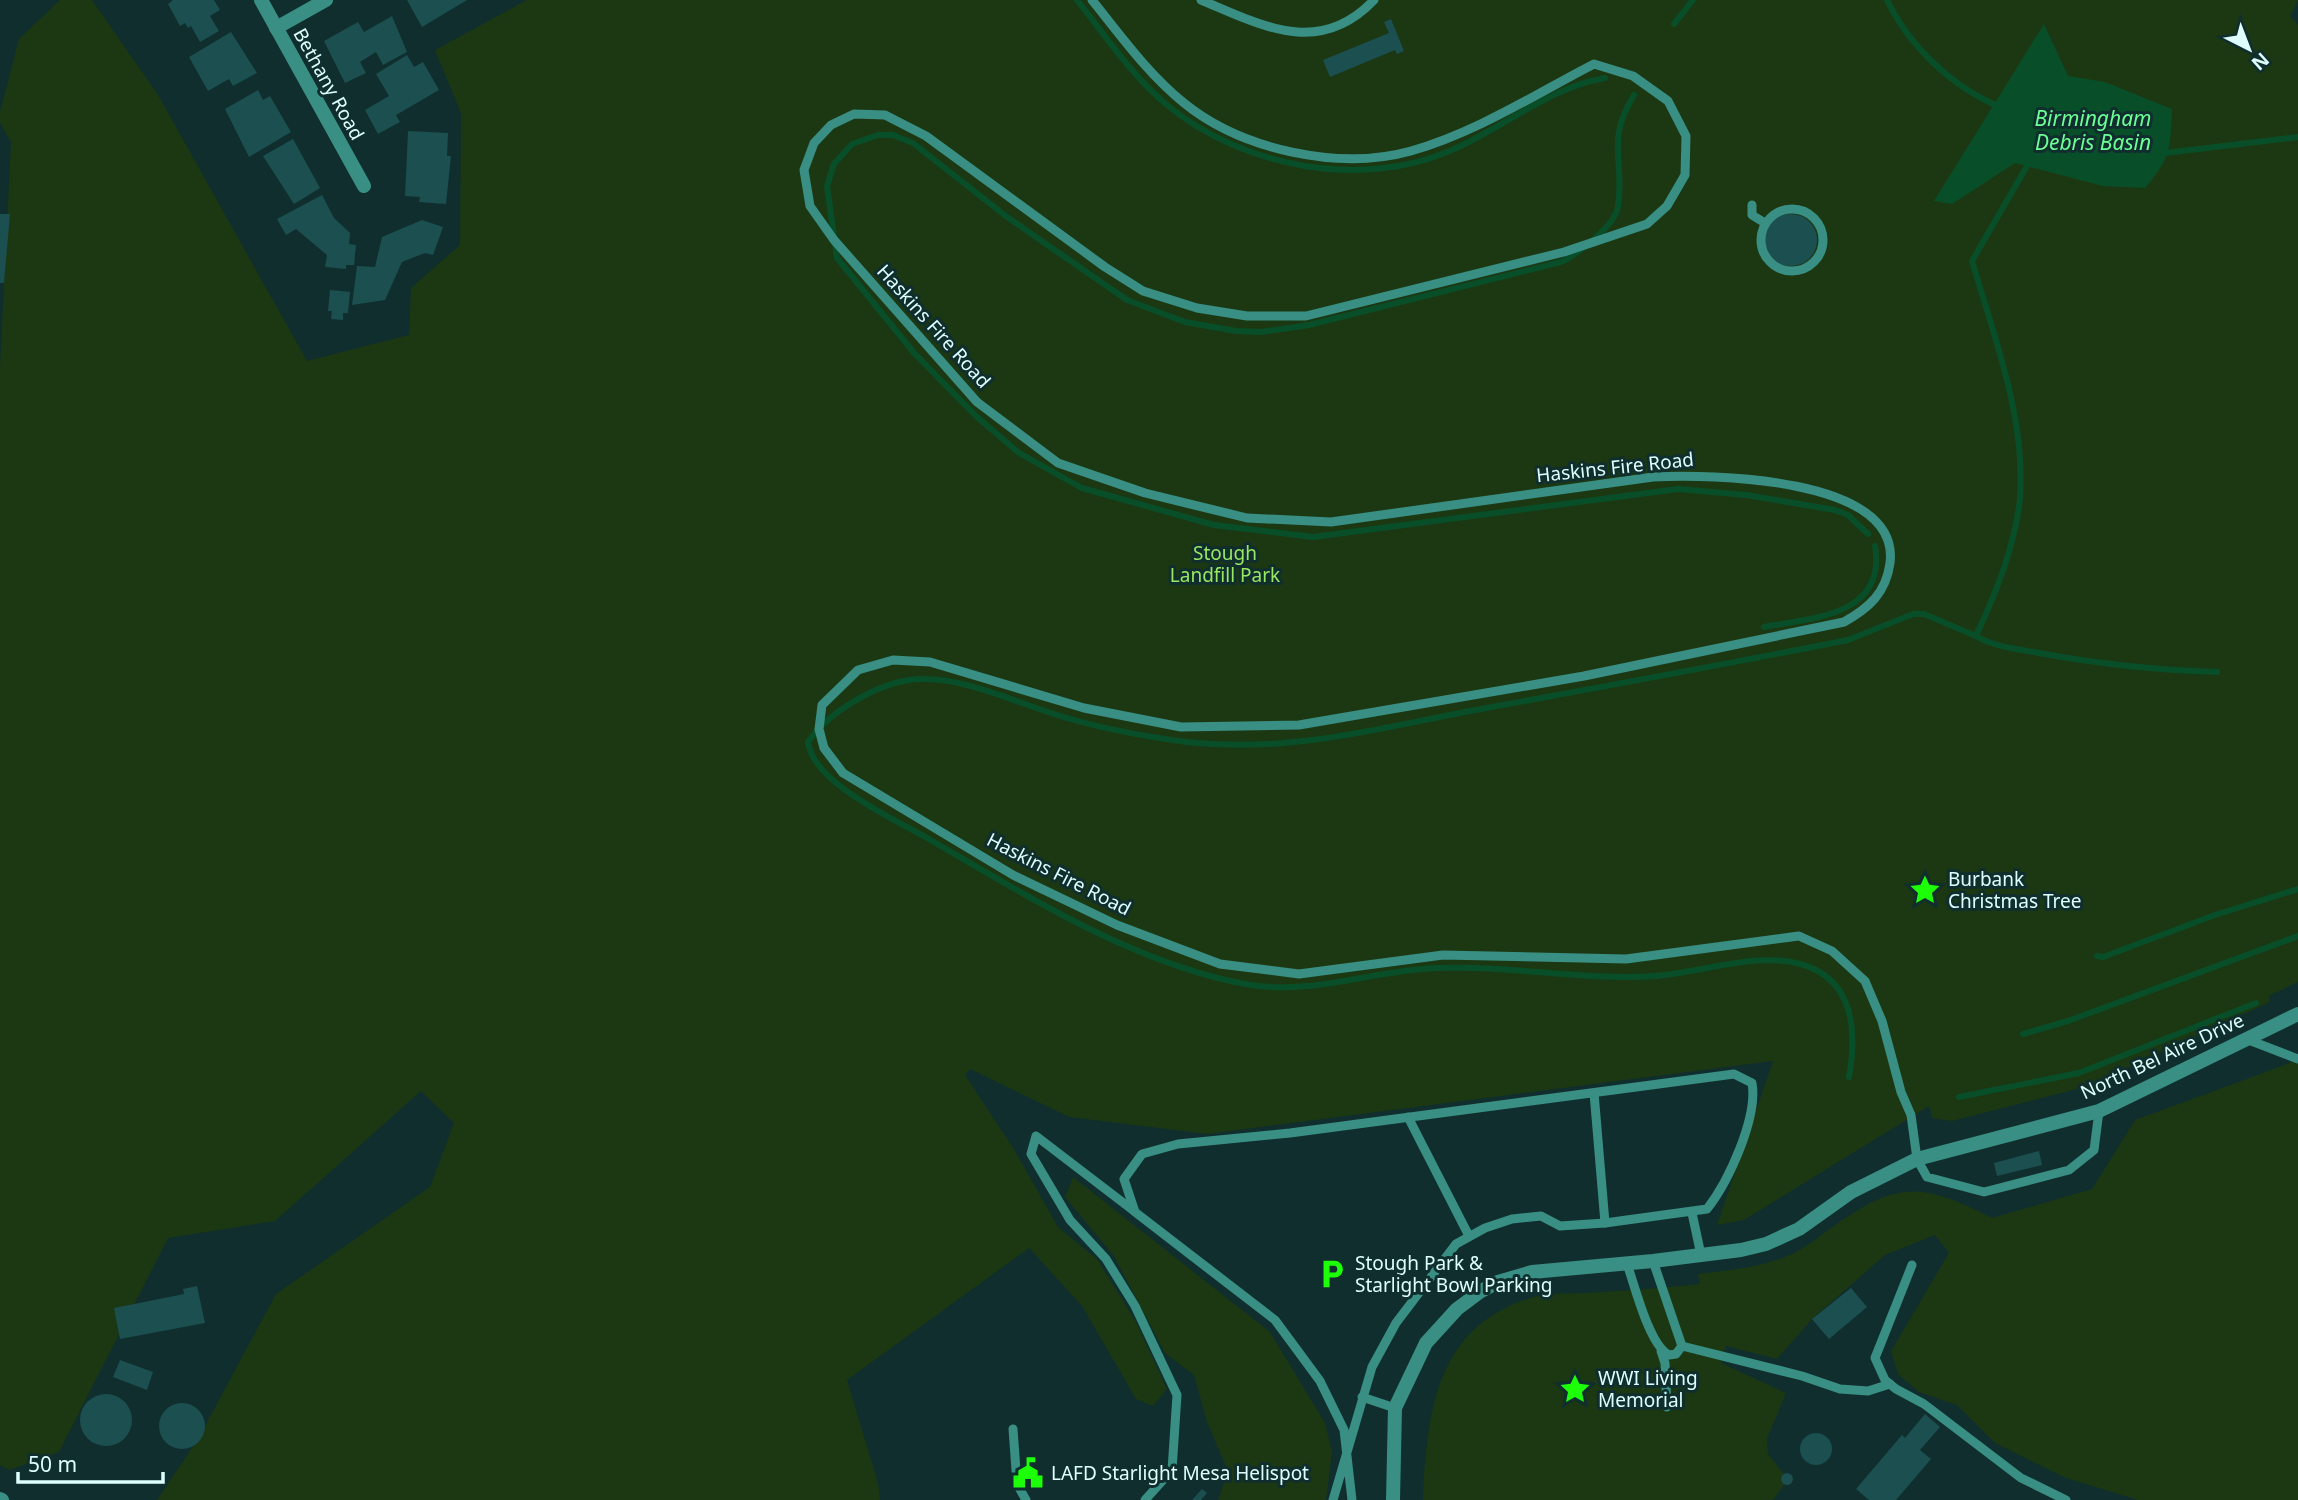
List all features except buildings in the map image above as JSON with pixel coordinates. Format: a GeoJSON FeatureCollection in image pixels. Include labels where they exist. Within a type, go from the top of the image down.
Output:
{"type":"FeatureCollection","features":[{"type":"Feature","properties":{"kind":"street","name":"Bethany Road"},"geometry":{"type":"LineString","coordinates":[[261,0],[364,186]]}},
{"type":"Feature","properties":{"kind":"street"},"geometry":{"type":"LineString","coordinates":[[276,28],[326,0]]}},
{"type":"Feature","properties":{"kind":"street","name":"North Bel Aire Drive"},"geometry":{"type":"LineString","coordinates":[[1395,1408],[1426,1343],[1457,1309],[1498,1282],[1532,1272],[1627,1264],[1754,1247],[1799,1229],[1850,1192],[1917,1159],[2099,1111],[2298,1014]]}},
{"type":"Feature","properties":{"kind":"street"},"geometry":{"type":"LineString","coordinates":[[1393,1500],[1395,1408]]}},
{"type":"Feature","properties":{"kind":"lane","name":"Haskins Fire Road"},"geometry":{"type":"LineString","coordinates":[[1092,0],[1151,73],[1184,104],[1219,127],[1252,141],[1340,159],[1410,151],[1471,127],[1594,64],[1633,76],[1668,101],[1686,136],[1685,175],[1667,206],[1647,224],[1621,234],[1564,252],[1306,316],[1247,316],[1198,309],[1143,290],[1105,267],[926,136],[885,115],[854,114],[831,125],[814,143],[804,170],[810,206],[834,240],[977,402],[1058,463],[1145,494],[1247,518],[1331,522],[1653,477],[1701,474],[1759,480],[1835,496],[1860,507],[1885,535],[1891,554],[1888,577],[1877,599],[1843,622],[1584,676],[1300,725],[1181,727],[1084,708],[930,662],[894,660],[858,670],[822,705],[819,729],[824,748],[843,773],[1013,875],[1117,925],[1220,964],[1299,974],[1443,955],[1626,959],[1799,936],[1832,951],[1865,981],[1882,1021],[1901,1092],[1911,1115],[1917,1159]]}},
{"type":"Feature","properties":{"kind":"lane"},"geometry":{"type":"LineString","coordinates":[[1201,0],[1273,30],[1306,34],[1343,23],[1374,0]]}},
{"type":"Feature","properties":{"kind":"lane"},"geometry":{"type":"LineString","coordinates":[[1752,205],[1752,215],[1766,223]]}},
{"type":"Feature","properties":{"kind":"lane"},"geometry":{"type":"LineString","coordinates":[[1782,210],[1802,210],[1818,223],[1822,233],[1820,254],[1806,268],[1786,271],[1776,268],[1768,261],[1760,243],[1766,223],[1782,210]]}},
{"type":"Feature","properties":{"kind":"lane"},"geometry":{"type":"LineString","coordinates":[[2246,1039],[2298,1059]]}},
{"type":"Feature","properties":{"kind":"lane"},"geometry":{"type":"LineString","coordinates":[[1135,1212],[1124,1179],[1142,1154],[1178,1144],[1734,1074],[1752,1083],[1755,1100],[1724,1188],[1707,1209],[1692,1213],[1560,1226],[1541,1216],[1512,1219],[1456,1244],[1396,1323],[1372,1367],[1333,1500]]}},
{"type":"Feature","properties":{"kind":"lane"},"geometry":{"type":"LineString","coordinates":[[1594,1093],[1605,1223]]}},
{"type":"Feature","properties":{"kind":"lane"},"geometry":{"type":"LineString","coordinates":[[1917,1159],[1927,1177],[1984,1192],[2069,1170],[2094,1150],[2099,1111]]}},
{"type":"Feature","properties":{"kind":"lane"},"geometry":{"type":"LineString","coordinates":[[1408,1117],[1469,1237]]}},
{"type":"Feature","properties":{"kind":"lane"},"geometry":{"type":"LineString","coordinates":[[1145,1500],[1172,1470],[1177,1395],[1135,1306],[1107,1259],[1070,1220],[1053,1195],[1031,1154],[1036,1136],[1275,1320],[1320,1381],[1344,1430],[1352,1500]]}},
{"type":"Feature","properties":{"kind":"lane"},"geometry":{"type":"LineString","coordinates":[[1692,1213],[1701,1255]]}},
{"type":"Feature","properties":{"kind":"lane"},"geometry":{"type":"LineString","coordinates":[[1653,1261],[1682,1346]]}},
{"type":"Feature","properties":{"kind":"lane"},"geometry":{"type":"LineString","coordinates":[[1627,1264],[1665,1363],[1667,1407]]}},
{"type":"Feature","properties":{"kind":"lane"},"geometry":{"type":"LineString","coordinates":[[1912,1265],[1875,1358],[1879,1368],[1890,1384],[1924,1404],[2021,1478],[2066,1500]]}},
{"type":"Feature","properties":{"kind":"lane"},"geometry":{"type":"LineString","coordinates":[[1661,1351],[1668,1356],[1676,1353],[1682,1346]]}},
{"type":"Feature","properties":{"kind":"lane"},"geometry":{"type":"LineString","coordinates":[[1682,1346],[1802,1376],[1840,1389],[1868,1391],[1890,1384]]}},
{"type":"Feature","properties":{"kind":"lane"},"geometry":{"type":"LineString","coordinates":[[1362,1397],[1395,1408]]}},
{"type":"Feature","properties":{"kind":"lane"},"geometry":{"type":"LineString","coordinates":[[1013,1429],[1017,1484],[1026,1500]]}},
{"type":"Feature","properties":{"kind":"green space","name":"Stough Landfill Park"},"geometry":{"type":"Polygon","coordinates":[[[60,0],[92,0],[158,95],[307,361],[409,335],[411,288],[460,245],[461,113],[435,50],[527,0],[2298,0],[2290,16],[2298,25],[2298,982],[2269,996],[2270,1002],[2088,1086],[1952,1121],[1932,1118],[1929,1106],[1744,1220],[1717,1225],[1773,1061],[1207,1134],[1069,1117],[970,1069],[965,1075],[1012,1146],[1058,1227],[1097,1259],[1136,1322],[1167,1389],[1153,1406],[1136,1399],[1082,1306],[1029,1248],[847,1380],[878,1483],[880,1500],[157,1500],[198,1439],[276,1294],[430,1187],[454,1123],[421,1091],[275,1221],[168,1238],[59,1452],[9,1470],[0,1465],[0,367],[11,142],[0,123],[0,112],[19,39],[60,0]]]}},
{"type":"Feature","properties":{"kind":"green space"},"geometry":{"type":"Polygon","coordinates":[[[2294,1053],[2298,1056],[2298,1500],[2138,1500],[2066,1478],[1995,1443],[1957,1405],[1919,1392],[1898,1374],[1891,1351],[1949,1253],[1935,1235],[1885,1255],[1812,1319],[1777,1359],[1726,1346],[1721,1363],[1786,1393],[1767,1439],[1768,1454],[1784,1474],[1781,1477],[1785,1484],[1773,1500],[1423,1500],[1428,1436],[1443,1376],[1456,1351],[1475,1328],[1501,1310],[1547,1294],[1700,1284],[1698,1274],[1762,1264],[1798,1251],[1857,1211],[1894,1194],[1928,1193],[1968,1206],[1992,1218],[2092,1189],[2135,1120],[2290,1063],[2294,1053]]]}},
{"type":"Feature","properties":{"kind":"green space"},"geometry":{"type":"Polygon","coordinates":[[[1073,1177],[1270,1332],[1325,1423],[1332,1452],[1326,1500],[1218,1500],[1228,1471],[1207,1422],[1194,1375],[1165,1353],[1114,1256],[1065,1197],[1073,1177]]]}},
{"type":"Feature","properties":{"kind":"water","name":"Birmingham Debris Basin"},"geometry":{"type":"Polygon","coordinates":[[[2044,24],[2068,76],[2105,82],[2172,109],[2170,143],[2160,168],[2145,188],[2103,186],[2015,163],[1952,204],[1934,201],[2044,24]]]}},
{"type":"Feature","properties":{"kind":"waterway"},"geometry":{"type":"LineString","coordinates":[[1077,0],[1131,68],[1167,105],[1230,144],[1303,166],[1342,170],[1380,169],[1417,162],[1452,150],[1566,90],[1605,78]]}},
{"type":"Feature","properties":{"kind":"waterway"},"geometry":{"type":"LineString","coordinates":[[1674,24],[1693,0]]}},
{"type":"Feature","properties":{"kind":"waterway"},"geometry":{"type":"LineString","coordinates":[[1887,0],[1907,33],[1934,63],[1965,88],[2000,107]]}},
{"type":"Feature","properties":{"kind":"waterway"},"geometry":{"type":"LineString","coordinates":[[1634,95],[1625,112],[1618,139],[1620,189],[1616,214],[1604,230],[1577,253],[1561,262],[1309,325],[1261,332],[1236,331],[1185,322],[1127,300],[1007,217],[913,143],[893,135],[878,135],[852,144],[834,164],[827,186],[837,258],[915,354],[976,416],[1019,453],[1082,488],[1214,525],[1313,537],[1678,489],[1746,495],[1835,510],[1848,515],[1868,534]]}},
{"type":"Feature","properties":{"kind":"waterway"},"geometry":{"type":"LineString","coordinates":[[2165,153],[2298,137]]}},
{"type":"Feature","properties":{"kind":"waterway"},"geometry":{"type":"LineString","coordinates":[[2031,159],[1972,261],[2006,378],[2021,468],[2020,498],[2009,551],[1976,636],[2006,647],[2083,660],[2217,672]]}},
{"type":"Feature","properties":{"kind":"waterway"},"geometry":{"type":"LineString","coordinates":[[1764,627],[1823,616],[1858,600],[1869,587],[1876,569],[1875,546]]}},
{"type":"Feature","properties":{"kind":"waterway"},"geometry":{"type":"LineString","coordinates":[[1849,1077],[1852,1032],[1846,1003],[1839,990],[1816,970],[1779,960],[1737,963],[1674,974],[1628,977],[1437,968],[1298,987],[1251,985],[1208,976],[1166,962],[1083,926],[876,810],[824,772],[813,757],[808,742],[830,719],[860,698],[909,680],[957,683],[1070,719],[1136,734],[1223,745],[1260,744],[1364,732],[1848,640],[1913,614],[1924,614],[1976,636]]}},
{"type":"Feature","properties":{"kind":"waterway"},"geometry":{"type":"LineString","coordinates":[[2097,956],[2103,957],[2215,915],[2298,889]]}},
{"type":"Feature","properties":{"kind":"waterway"},"geometry":{"type":"LineString","coordinates":[[2023,1034],[2068,1021],[2298,936]]}},
{"type":"Feature","properties":{"kind":"waterway"},"geometry":{"type":"LineString","coordinates":[[1959,1097],[2079,1073],[2256,1003]]}},
{"type":"Feature","properties":{"kind":"place","name":"Burbank Christmas Tree"},"geometry":{"type":"Point","coordinates":[1925,890]}},
{"type":"Feature","properties":{"kind":"place","name":"Stough Park & Starlight Bowl Parking"},"geometry":{"type":"Point","coordinates":[1332,1274]}},
{"type":"Feature","properties":{"kind":"place","name":"WWI Living Memorial"},"geometry":{"type":"Point","coordinates":[1575,1389]}},
{"type":"Feature","properties":{"kind":"place","name":"LAFD Starlight Mesa Helispot"},"geometry":{"type":"Point","coordinates":[1028,1473]}}]}
